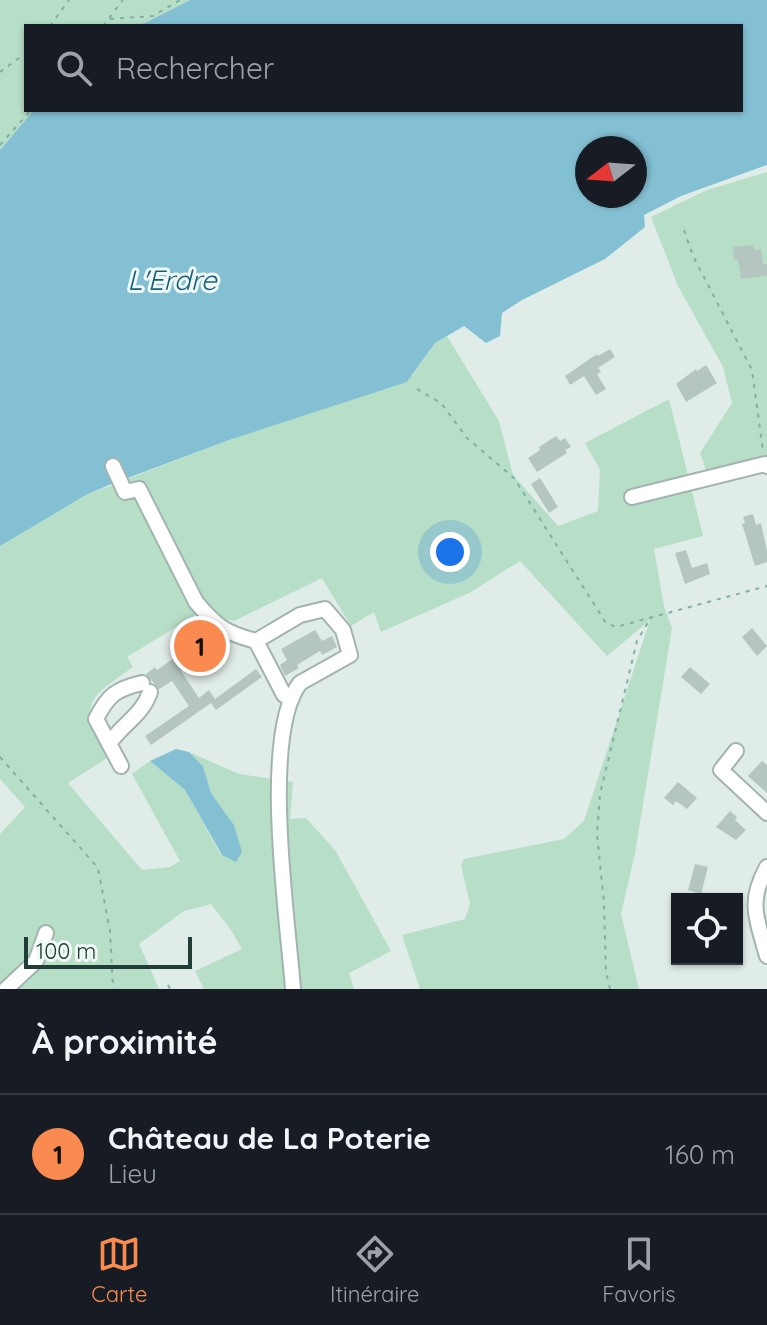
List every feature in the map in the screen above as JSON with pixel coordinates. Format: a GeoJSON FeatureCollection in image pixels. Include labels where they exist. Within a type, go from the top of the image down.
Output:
{"type":"FeatureCollection","features":[{"type":"Feature","properties":{"kind":"street"},"geometry":{"type":"LineString","coordinates":[[632,497],[766,465]]}},
{"type":"Feature","properties":{"kind":"street"},"geometry":{"type":"LineString","coordinates":[[113,466],[125,492],[139,489],[196,602],[230,634],[256,641],[300,615],[325,609],[343,630],[350,655],[300,683],[292,698],[283,732],[279,798],[293,989]]}},
{"type":"Feature","properties":{"kind":"street"},"geometry":{"type":"LineString","coordinates":[[256,641],[284,695],[292,698]]}},
{"type":"Feature","properties":{"kind":"street"},"geometry":{"type":"LineString","coordinates":[[109,744],[117,731],[135,719],[145,707],[146,687],[123,687],[105,701],[96,719],[109,744],[121,766]]}},
{"type":"Feature","properties":{"kind":"street"},"geometry":{"type":"LineString","coordinates":[[736,751],[721,770],[767,813]]}},
{"type":"Feature","properties":{"kind":"street"},"geometry":{"type":"LineString","coordinates":[[767,867],[756,886],[754,908],[767,956]]}},
{"type":"Feature","properties":{"kind":"street"},"geometry":{"type":"LineString","coordinates":[[6,989],[36,961],[46,933]]}},
{"type":"Feature","properties":{"kind":"path"},"geometry":{"type":"LineString","coordinates":[[51,24],[69,0]]}},
{"type":"Feature","properties":{"kind":"path"},"geometry":{"type":"LineString","coordinates":[[105,24],[123,0]]}},
{"type":"Feature","properties":{"kind":"path"},"geometry":{"type":"LineString","coordinates":[[110,19],[153,16],[180,0]]}},
{"type":"Feature","properties":{"kind":"path"},"geometry":{"type":"LineString","coordinates":[[0,72],[24,55]]}},
{"type":"Feature","properties":{"kind":"path"},"geometry":{"type":"LineString","coordinates":[[0,145],[29,112]]}},
{"type":"Feature","properties":{"kind":"path"},"geometry":{"type":"LineString","coordinates":[[684,230],[693,256],[752,370],[766,465]]}},
{"type":"Feature","properties":{"kind":"path"},"geometry":{"type":"LineString","coordinates":[[417,389],[441,403],[467,438],[514,478],[606,623],[616,627],[767,586]]}},
{"type":"Feature","properties":{"kind":"path"},"geometry":{"type":"LineString","coordinates":[[610,989],[606,972],[604,903],[597,834],[600,794],[637,641],[651,618]]}},
{"type":"Feature","properties":{"kind":"path"},"geometry":{"type":"LineString","coordinates":[[0,757],[98,868],[110,931],[113,989]]}},
{"type":"Feature","properties":{"kind":"path"},"geometry":{"type":"LineString","coordinates":[[168,985],[170,989]]}},
{"type":"Feature","properties":{"kind":"green space"},"geometry":{"type":"Polygon","coordinates":[[[0,0],[190,0],[145,23],[24,24],[24,112],[32,112],[0,150],[0,0]]]}},
{"type":"Feature","properties":{"kind":"green space"},"geometry":{"type":"Polygon","coordinates":[[[767,172],[767,459],[706,470],[700,453],[732,403],[723,367],[678,286],[651,217],[707,190],[767,172]]]}},
{"type":"Feature","properties":{"kind":"green space"},"geometry":{"type":"Polygon","coordinates":[[[447,336],[499,421],[513,475],[558,526],[598,511],[600,470],[585,443],[669,399],[703,536],[654,549],[664,606],[672,628],[635,853],[621,914],[639,989],[420,989],[402,935],[465,919],[470,904],[461,865],[464,859],[564,839],[584,821],[650,620],[607,656],[520,561],[469,593],[381,632],[374,612],[351,626],[322,578],[234,621],[223,619],[207,608],[127,657],[133,667],[96,696],[92,704],[94,724],[107,758],[68,783],[142,870],[170,867],[180,861],[132,774],[150,761],[185,790],[221,855],[234,825],[211,793],[203,766],[189,752],[239,774],[293,782],[290,819],[306,818],[335,850],[391,951],[349,973],[354,989],[204,989],[195,971],[242,949],[211,904],[184,911],[139,944],[159,989],[0,989],[0,834],[25,807],[0,779],[0,546],[86,495],[232,439],[412,376],[435,343],[447,336]]]}},
{"type":"Feature","properties":{"kind":"water","name":"L'Erdre"},"geometry":{"type":"Polygon","coordinates":[[[190,0],[767,0],[767,165],[681,196],[644,215],[645,227],[605,259],[502,313],[500,336],[486,343],[464,326],[435,343],[407,382],[232,439],[109,485],[86,495],[0,546],[0,150],[32,112],[743,112],[743,24],[137,24],[145,23],[190,0]]]}},
{"type":"Feature","properties":{"kind":"water"},"geometry":{"type":"Polygon","coordinates":[[[176,749],[189,752],[203,766],[211,793],[234,825],[242,852],[236,862],[222,855],[185,790],[150,761],[176,749]]]}},
{"type":"Feature","properties":{"kind":"building"},"geometry":{"type":"Polygon","coordinates":[[[754,245],[754,250],[761,249],[763,264],[767,264],[767,276],[741,279],[733,247],[754,245]]]}},
{"type":"Feature","properties":{"kind":"building"},"geometry":{"type":"Polygon","coordinates":[[[610,349],[615,357],[598,368],[601,372],[597,374],[606,389],[596,395],[584,376],[570,385],[565,376],[597,354],[610,349]]]}},
{"type":"Feature","properties":{"kind":"building"},"geometry":{"type":"Polygon","coordinates":[[[706,365],[717,383],[686,402],[676,384],[706,365]]]}},
{"type":"Feature","properties":{"kind":"building"},"geometry":{"type":"Polygon","coordinates":[[[556,436],[560,441],[565,438],[571,447],[565,450],[567,453],[537,472],[528,458],[556,436]]]}},
{"type":"Feature","properties":{"kind":"building"},"geometry":{"type":"Polygon","coordinates":[[[540,478],[558,507],[549,513],[531,484],[540,478]]]}},
{"type":"Feature","properties":{"kind":"building"},"geometry":{"type":"Polygon","coordinates":[[[753,514],[756,525],[761,523],[767,551],[767,562],[755,566],[742,524],[745,523],[743,517],[753,514]]]}},
{"type":"Feature","properties":{"kind":"building"},"geometry":{"type":"Polygon","coordinates":[[[686,550],[692,568],[707,563],[710,574],[685,584],[675,553],[686,550]]]}},
{"type":"Feature","properties":{"kind":"building"},"geometry":{"type":"Polygon","coordinates":[[[752,628],[767,646],[757,656],[742,637],[752,628]]]}},
{"type":"Feature","properties":{"kind":"building"},"geometry":{"type":"Polygon","coordinates":[[[315,630],[322,641],[332,636],[337,647],[322,655],[320,651],[285,676],[280,665],[287,660],[281,649],[315,630]]]}},
{"type":"Feature","properties":{"kind":"building"},"geometry":{"type":"Polygon","coordinates":[[[208,631],[218,646],[181,671],[199,698],[209,690],[215,699],[256,669],[262,677],[216,710],[211,703],[151,745],[145,736],[189,706],[172,681],[159,689],[146,674],[155,667],[157,670],[177,656],[175,653],[208,631]]]}},
{"type":"Feature","properties":{"kind":"building"},"geometry":{"type":"Polygon","coordinates":[[[690,667],[710,684],[701,694],[681,677],[690,667]]]}},
{"type":"Feature","properties":{"kind":"building"},"geometry":{"type":"Polygon","coordinates":[[[762,761],[767,765],[767,793],[748,776],[762,761]]]}},
{"type":"Feature","properties":{"kind":"building"},"geometry":{"type":"Polygon","coordinates":[[[678,782],[697,798],[687,809],[676,801],[673,805],[664,798],[678,782]]]}},
{"type":"Feature","properties":{"kind":"building"},"geometry":{"type":"Polygon","coordinates":[[[730,811],[746,830],[736,840],[716,827],[730,811]]]}},
{"type":"Feature","properties":{"kind":"building"},"geometry":{"type":"Polygon","coordinates":[[[695,864],[708,867],[701,893],[688,890],[695,864]]]}},
{"type":"Feature","properties":{"kind":"place","name":"Château de La Poterie"},"geometry":{"type":"Point","coordinates":[200,646]}}]}
